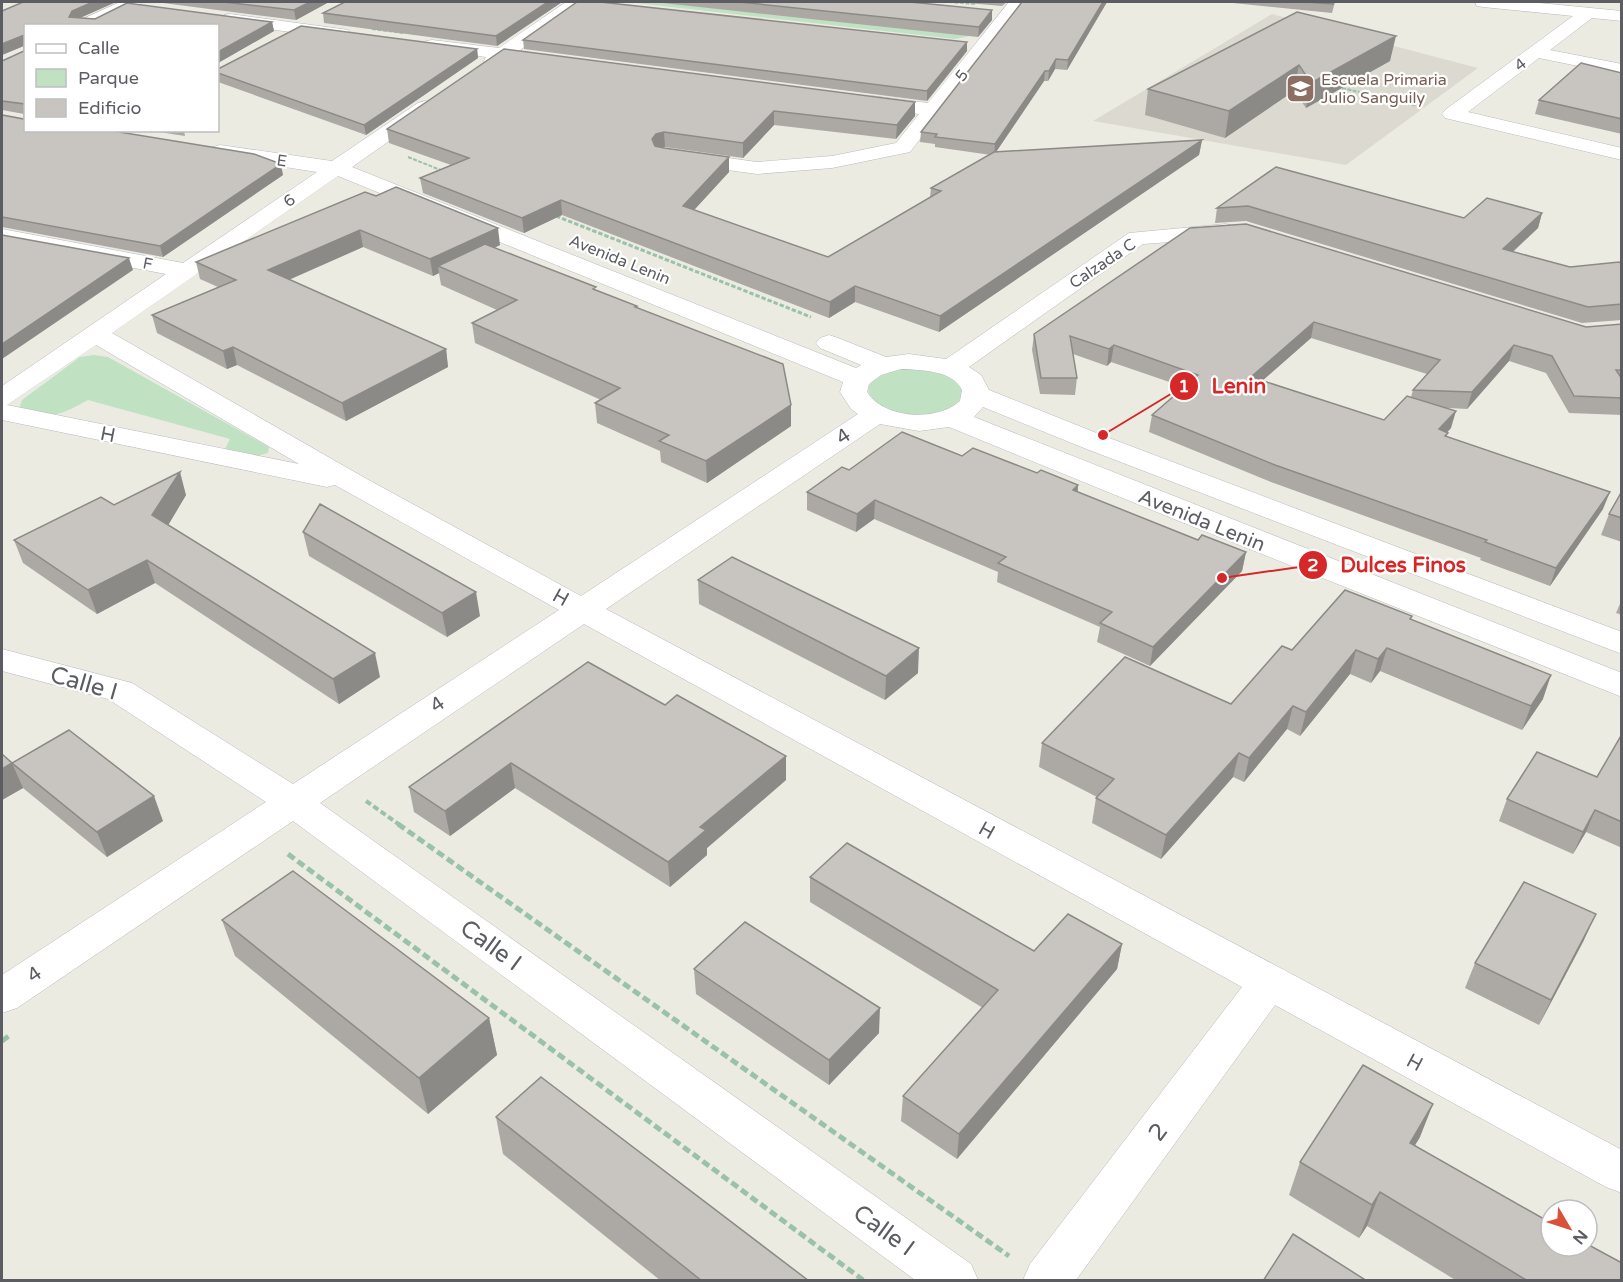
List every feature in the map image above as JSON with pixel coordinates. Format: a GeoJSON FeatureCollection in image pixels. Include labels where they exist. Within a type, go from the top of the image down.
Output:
{"type":"FeatureCollection","features":[{"type":"Feature","properties":{"kind":"street"},"geometry":{"type":"LineString","coordinates":[[473,74],[576,2]]}},
{"type":"Feature","properties":{"kind":"street"},"geometry":{"type":"LineString","coordinates":[[1483,2],[1622,16]]}},
{"type":"Feature","properties":{"kind":"street"},"geometry":{"type":"LineString","coordinates":[[86,24],[130,3],[153,8]]}},
{"type":"Feature","properties":{"kind":"street"},"geometry":{"type":"LineString","coordinates":[[982,11],[1013,8]]}},
{"type":"Feature","properties":{"kind":"street","name":"5"},"geometry":{"type":"LineString","coordinates":[[665,155],[758,168],[832,162],[903,147],[934,110],[976,45],[1013,8]]}},
{"type":"Feature","properties":{"kind":"street"},"geometry":{"type":"LineString","coordinates":[[276,40],[327,12]]}},
{"type":"Feature","properties":{"kind":"street","name":"4"},"geometry":{"type":"LineString","coordinates":[[1452,114],[1588,13]]}},
{"type":"Feature","properties":{"kind":"street"},"geometry":{"type":"LineString","coordinates":[[211,16],[361,36]]}},
{"type":"Feature","properties":{"kind":"street"},"geometry":{"type":"LineString","coordinates":[[417,43],[556,61]]}},
{"type":"Feature","properties":{"kind":"street"},"geometry":{"type":"LineString","coordinates":[[1536,52],[1622,70]]}},
{"type":"Feature","properties":{"kind":"street","name":"6"},"geometry":{"type":"LineString","coordinates":[[2,398],[444,94]]}},
{"type":"Feature","properties":{"kind":"street"},"geometry":{"type":"LineString","coordinates":[[859,100],[934,110]]}},
{"type":"Feature","properties":{"kind":"street"},"geometry":{"type":"LineString","coordinates":[[1452,114],[1622,154]]}},
{"type":"Feature","properties":{"kind":"street","name":"E"},"geometry":{"type":"LineString","coordinates":[[200,148],[346,161]]}},
{"type":"Feature","properties":{"kind":"street","name":"Avenida Lenin"},"geometry":{"type":"LineString","coordinates":[[346,161],[763,316]]}},
{"type":"Feature","properties":{"kind":"street","name":"Avenida Lenin"},"geometry":{"type":"LineString","coordinates":[[346,161],[859,379]]}},
{"type":"Feature","properties":{"kind":"street","name":"Calzada C"},"geometry":{"type":"LineString","coordinates":[[951,368],[1137,238],[1245,230]]}},
{"type":"Feature","properties":{"kind":"street","name":"F"},"geometry":{"type":"LineString","coordinates":[[2,236],[188,271]]}},
{"type":"Feature","properties":{"kind":"street"},"geometry":{"type":"LineString","coordinates":[[813,327],[884,365]]}},
{"type":"Feature","properties":{"kind":"street","name":"H"},"geometry":{"type":"LineString","coordinates":[[95,334],[355,484],[581,609],[1622,1173]]}},
{"type":"Feature","properties":{"kind":"street"},"geometry":{"type":"LineString","coordinates":[[917,361],[951,368],[964,375],[973,384],[975,394],[972,403],[964,411],[952,417],[934,422],[913,423],[875,415],[862,407],[855,398],[854,388],[859,379],[869,371],[884,365],[917,361]]}},
{"type":"Feature","properties":{"kind":"street","name":"Avenida Lenin"},"geometry":{"type":"LineString","coordinates":[[975,394],[1094,442],[1622,644]]}},
{"type":"Feature","properties":{"kind":"street","name":"H"},"geometry":{"type":"LineString","coordinates":[[2,412],[355,484]]}},
{"type":"Feature","properties":{"kind":"street","name":"4"},"geometry":{"type":"LineString","coordinates":[[2,996],[875,415]]}},
{"type":"Feature","properties":{"kind":"street","name":"Avenida Lenin"},"geometry":{"type":"LineString","coordinates":[[952,417],[1185,513],[1622,686]]}},
{"type":"Feature","properties":{"kind":"street","name":"Calle I"},"geometry":{"type":"LineString","coordinates":[[2,660],[120,690],[292,801],[954,1281]]}},
{"type":"Feature","properties":{"kind":"street","name":"2"},"geometry":{"type":"LineString","coordinates":[[1030,1270],[1268,983]]}},
{"type":"Feature","properties":{"kind":"path"},"geometry":{"type":"LineString","coordinates":[[1342,88],[1452,114]]}},
{"type":"Feature","properties":{"kind":"path"},"geometry":{"type":"LineString","coordinates":[[403,155],[447,173]]}},
{"type":"Feature","properties":{"kind":"path"},"geometry":{"type":"LineString","coordinates":[[546,212],[813,327]]}},
{"type":"Feature","properties":{"kind":"path"},"geometry":{"type":"LineString","coordinates":[[359,796],[1030,1270]]}},
{"type":"Feature","properties":{"kind":"path"},"geometry":{"type":"LineString","coordinates":[[281,849],[863,1281]]}},
{"type":"Feature","properties":{"kind":"path"},"geometry":{"type":"LineString","coordinates":[[2,1041],[21,1028]]}},
{"type":"Feature","properties":{"kind":"shaded area","name":"Escuela Primaria Julio Sanguily"},"geometry":{"type":"Polygon","coordinates":[[[1272,14],[1478,68],[1346,165],[1093,121],[1272,14]]]}},
{"type":"Feature","properties":{"kind":"green space"},"geometry":{"type":"Polygon","coordinates":[[[627,2],[860,2],[975,35],[955,39],[627,2]]]}},
{"type":"Feature","properties":{"kind":"green space"},"geometry":{"type":"Polygon","coordinates":[[[94,355],[108,357],[269,447],[268,453],[249,458],[224,451],[230,439],[88,400],[55,414],[39,414],[19,409],[22,400],[80,357],[94,355]]]}},
{"type":"Feature","properties":{"kind":"green space"},"geometry":{"type":"Polygon","coordinates":[[[912,367],[952,376],[964,390],[959,400],[950,408],[925,415],[896,413],[875,402],[869,394],[869,387],[873,381],[888,373],[912,367]]]}},
{"type":"Feature","properties":{"kind":"building"},"geometry":{"type":"Polygon","coordinates":[[[23,2],[93,2],[72,11],[69,17],[95,19],[127,3],[272,22],[219,51],[219,24],[24,24],[24,35],[2,44],[2,11],[23,2]]]}},
{"type":"Feature","properties":{"kind":"building"},"geometry":{"type":"Polygon","coordinates":[[[224,2],[310,2],[294,10],[224,2]]]}},
{"type":"Feature","properties":{"kind":"building"},"geometry":{"type":"Polygon","coordinates":[[[345,2],[548,2],[496,36],[323,13],[345,2]]]}},
{"type":"Feature","properties":{"kind":"building"},"geometry":{"type":"Polygon","coordinates":[[[577,2],[600,2],[967,42],[927,91],[523,40],[577,2]]]}},
{"type":"Feature","properties":{"kind":"building"},"geometry":{"type":"Polygon","coordinates":[[[739,2],[910,2],[992,10],[979,27],[739,2]]]}},
{"type":"Feature","properties":{"kind":"building"},"geometry":{"type":"Polygon","coordinates":[[[1022,2],[1103,2],[1068,60],[1056,59],[1049,71],[1045,71],[995,144],[935,137],[937,134],[921,132],[1022,2]]]}},
{"type":"Feature","properties":{"kind":"building"},"geometry":{"type":"Polygon","coordinates":[[[1306,2],[1334,2],[1333,4],[1306,2]]]}},
{"type":"Feature","properties":{"kind":"building"},"geometry":{"type":"Polygon","coordinates":[[[1297,12],[1396,36],[1311,83],[1299,65],[1229,111],[1148,89],[1297,12]]]}},
{"type":"Feature","properties":{"kind":"building"},"geometry":{"type":"Polygon","coordinates":[[[301,26],[477,49],[364,125],[219,73],[219,68],[301,26]]]}},
{"type":"Feature","properties":{"kind":"building"},"geometry":{"type":"Polygon","coordinates":[[[504,49],[915,102],[897,125],[774,111],[743,143],[664,132],[656,134],[652,139],[655,146],[729,157],[683,206],[828,257],[941,191],[931,188],[994,152],[1202,140],[940,316],[855,286],[830,302],[561,200],[522,218],[420,178],[469,158],[387,129],[504,49]]]}},
{"type":"Feature","properties":{"kind":"building"},"geometry":{"type":"Polygon","coordinates":[[[24,51],[24,104],[2,101],[2,61],[24,51]]]}},
{"type":"Feature","properties":{"kind":"building"},"geometry":{"type":"Polygon","coordinates":[[[1581,63],[1622,73],[1622,119],[1539,100],[1581,63]]]}},
{"type":"Feature","properties":{"kind":"building"},"geometry":{"type":"Polygon","coordinates":[[[2,115],[24,119],[24,132],[119,132],[254,154],[281,164],[160,246],[2,217],[2,115]]]}},
{"type":"Feature","properties":{"kind":"building"},"geometry":{"type":"Polygon","coordinates":[[[1276,167],[1464,218],[1487,198],[1542,213],[1503,249],[1570,267],[1619,262],[1622,264],[1622,304],[1588,307],[1248,206],[1217,208],[1276,167]]]}},
{"type":"Feature","properties":{"kind":"building"},"geometry":{"type":"Polygon","coordinates":[[[396,187],[498,228],[430,259],[360,230],[268,270],[446,349],[342,403],[233,347],[223,351],[152,315],[236,280],[196,262],[365,192],[376,196],[396,187]]]}},
{"type":"Feature","properties":{"kind":"building"},"geometry":{"type":"Polygon","coordinates":[[[1246,224],[1586,327],[1622,324],[1622,370],[1616,370],[1622,379],[1622,398],[1574,396],[1552,356],[1514,345],[1472,392],[1413,390],[1440,360],[1314,322],[1251,377],[1384,420],[1407,396],[1456,411],[1439,429],[1448,433],[1445,436],[1610,492],[1556,568],[1485,542],[1487,540],[1275,465],[1152,415],[1198,375],[1114,345],[1109,349],[1070,336],[1077,378],[1041,378],[1034,334],[1190,228],[1246,224]]]}},
{"type":"Feature","properties":{"kind":"building"},"geometry":{"type":"Polygon","coordinates":[[[2,235],[129,258],[2,344],[2,235]]]}},
{"type":"Feature","properties":{"kind":"building"},"geometry":{"type":"Polygon","coordinates":[[[485,244],[596,287],[593,289],[637,306],[635,307],[783,364],[791,405],[706,461],[659,441],[669,435],[595,403],[620,388],[472,323],[517,300],[438,266],[485,244]]]}},
{"type":"Feature","properties":{"kind":"building"},"geometry":{"type":"Polygon","coordinates":[[[902,432],[962,456],[973,448],[1037,473],[1041,470],[1078,485],[1073,490],[1198,540],[1202,535],[1246,552],[1153,647],[1100,623],[1112,612],[998,563],[1006,557],[875,500],[857,514],[807,492],[842,467],[849,470],[902,432]]]}},
{"type":"Feature","properties":{"kind":"building"},"geometry":{"type":"Polygon","coordinates":[[[180,472],[152,515],[375,653],[333,679],[147,560],[88,590],[14,540],[101,497],[114,505],[180,472]]]}},
{"type":"Feature","properties":{"kind":"building"},"geometry":{"type":"Polygon","coordinates":[[[1622,491],[1622,518],[1609,514],[1622,491]]]}},
{"type":"Feature","properties":{"kind":"building"},"geometry":{"type":"Polygon","coordinates":[[[320,504],[476,592],[442,613],[303,532],[320,504]]]}},
{"type":"Feature","properties":{"kind":"building"},"geometry":{"type":"Polygon","coordinates":[[[732,557],[919,648],[886,676],[698,580],[732,557]]]}},
{"type":"Feature","properties":{"kind":"building"},"geometry":{"type":"Polygon","coordinates":[[[1345,590],[1412,616],[1410,619],[1551,675],[1531,706],[1387,648],[1378,659],[1356,650],[1306,712],[1293,706],[1249,758],[1239,753],[1166,835],[1096,798],[1114,779],[1042,743],[1125,657],[1231,704],[1282,646],[1292,650],[1345,590]]]}},
{"type":"Feature","properties":{"kind":"building"},"geometry":{"type":"Polygon","coordinates":[[[588,662],[665,705],[677,695],[786,756],[700,827],[706,830],[668,862],[511,763],[445,811],[409,787],[588,662]]]}},
{"type":"Feature","properties":{"kind":"building"},"geometry":{"type":"Polygon","coordinates":[[[69,730],[154,796],[97,832],[12,763],[69,730]]]}},
{"type":"Feature","properties":{"kind":"building"},"geometry":{"type":"Polygon","coordinates":[[[1622,734],[1622,822],[1595,810],[1583,832],[1507,799],[1537,752],[1597,777],[1622,734]]]}},
{"type":"Feature","properties":{"kind":"building"},"geometry":{"type":"Polygon","coordinates":[[[2,754],[12,763],[2,769],[2,754]]]}},
{"type":"Feature","properties":{"kind":"building"},"geometry":{"type":"Polygon","coordinates":[[[847,843],[1034,951],[1068,914],[1122,944],[959,1134],[903,1096],[998,990],[810,877],[847,843]]]}},
{"type":"Feature","properties":{"kind":"building"},"geometry":{"type":"Polygon","coordinates":[[[293,871],[489,1018],[419,1078],[222,920],[293,871]]]}},
{"type":"Feature","properties":{"kind":"building"},"geometry":{"type":"Polygon","coordinates":[[[1524,882],[1596,914],[1551,1000],[1475,963],[1524,882]]]}},
{"type":"Feature","properties":{"kind":"building"},"geometry":{"type":"Polygon","coordinates":[[[745,922],[880,1008],[829,1060],[694,969],[745,922]]]}},
{"type":"Feature","properties":{"kind":"building"},"geometry":{"type":"Polygon","coordinates":[[[1363,1065],[1433,1104],[1410,1143],[1539,1216],[1539,1258],[1599,1258],[1599,1251],[1622,1263],[1622,1281],[1528,1281],[1380,1192],[1372,1205],[1300,1162],[1363,1065]]]}},
{"type":"Feature","properties":{"kind":"building"},"geometry":{"type":"Polygon","coordinates":[[[541,1077],[809,1281],[702,1281],[496,1117],[541,1077]]]}},
{"type":"Feature","properties":{"kind":"building"},"geometry":{"type":"Polygon","coordinates":[[[1293,1234],[1367,1281],[1263,1281],[1293,1234]]]}},
{"type":"Feature","properties":{"kind":"place","name":"Escuela Primaria Julio Sanguily"},"geometry":{"type":"Point","coordinates":[1300,88]}},
{"type":"Feature","properties":{"kind":"place","name":"Lenin"},"geometry":{"type":"Point","coordinates":[1103,435]}},
{"type":"Feature","properties":{"kind":"place","name":"Dulces Finos"},"geometry":{"type":"Point","coordinates":[1222,578]}}]}
